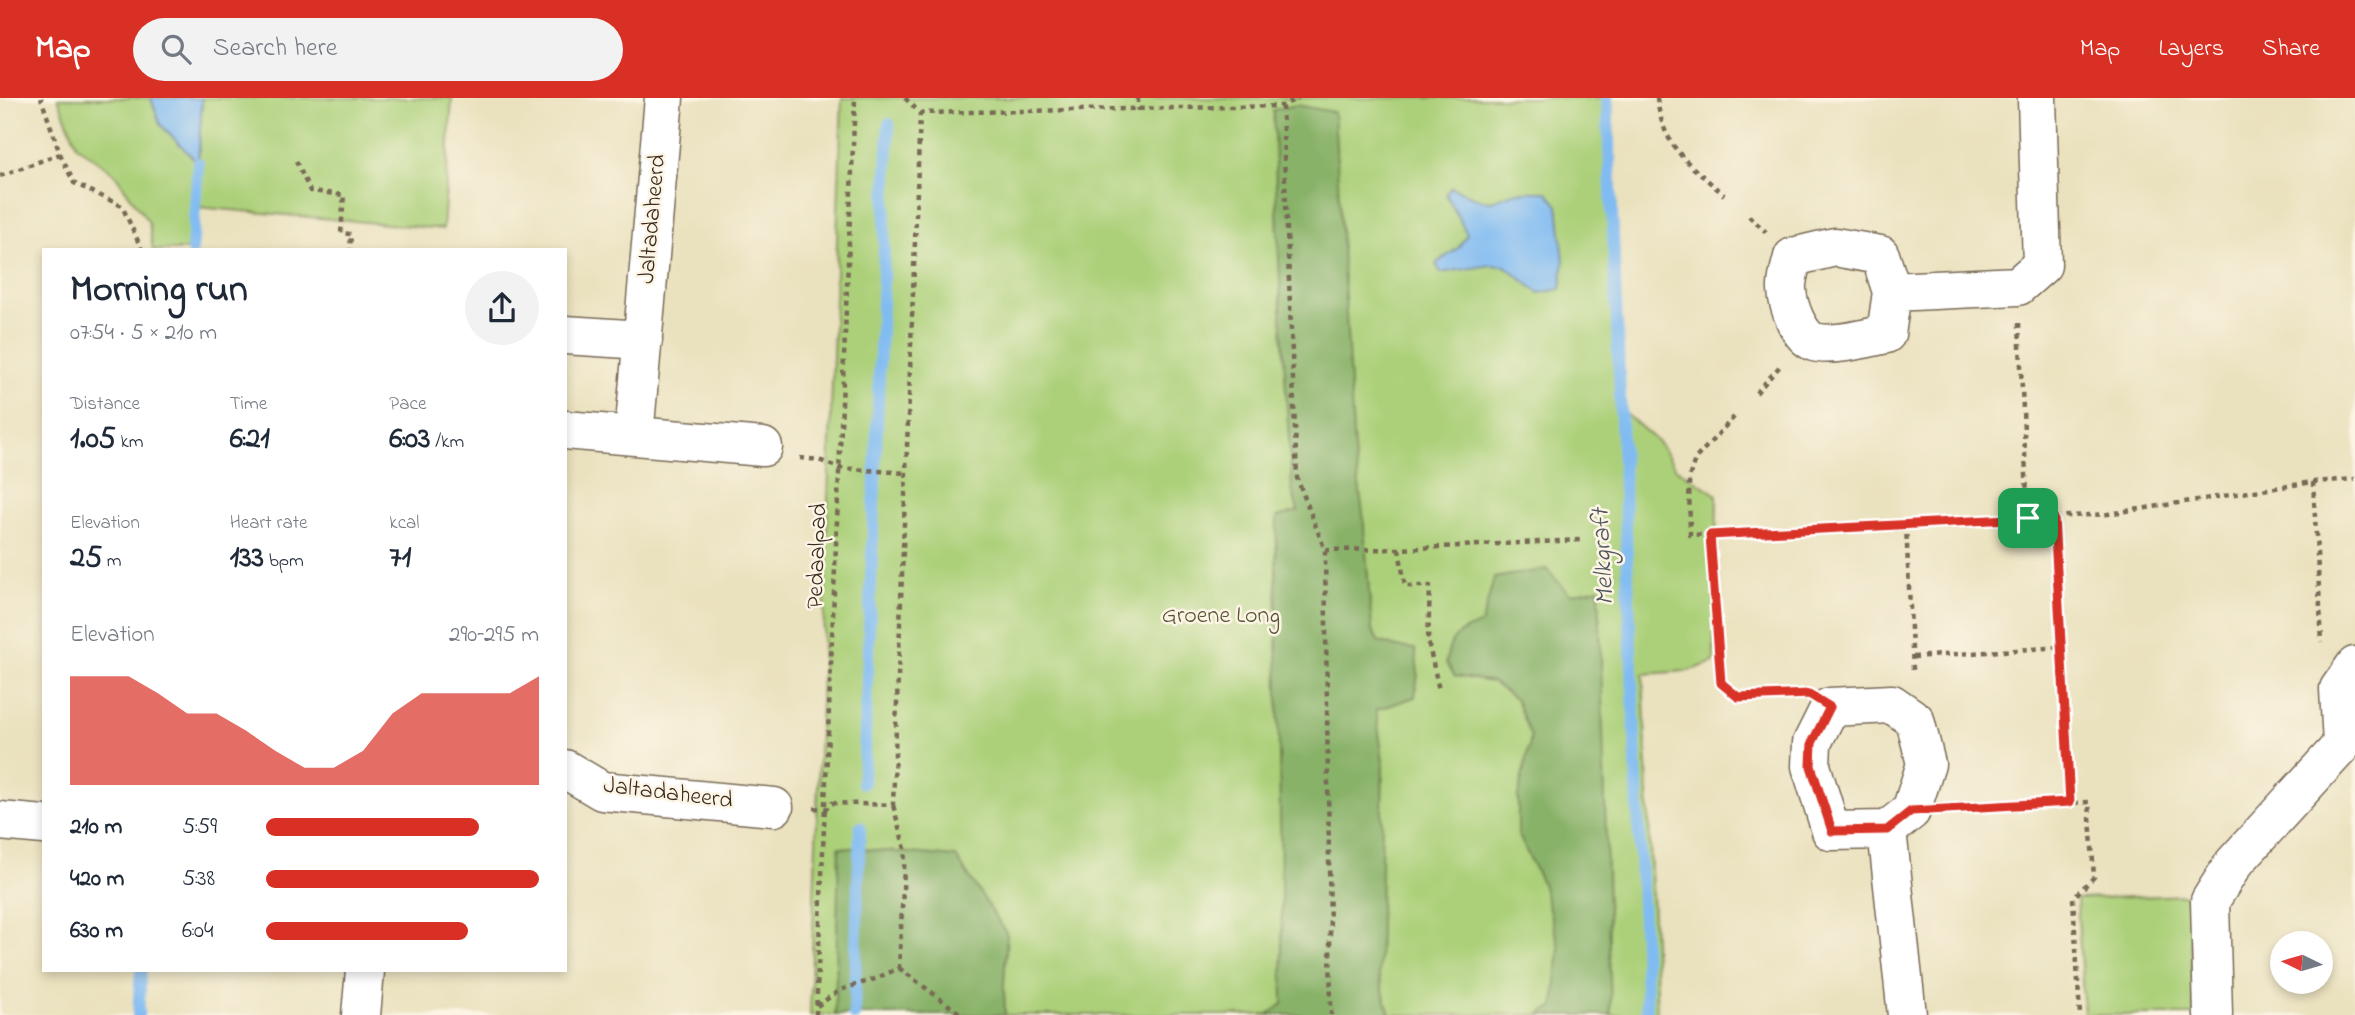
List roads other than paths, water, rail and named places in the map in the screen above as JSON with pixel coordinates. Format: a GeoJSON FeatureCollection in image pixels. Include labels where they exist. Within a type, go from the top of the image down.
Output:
{"type":"FeatureCollection","features":[{"type":"Feature","properties":{"kind":"street","name":"Jaltadaheerd"},"geometry":{"type":"LineString","coordinates":[[634,436],[664,98]]}},
{"type":"Feature","properties":{"kind":"street"},"geometry":{"type":"LineString","coordinates":[[1892,292],[2018,286],[2042,265],[2037,98]]}},
{"type":"Feature","properties":{"kind":"street"},"geometry":{"type":"LineString","coordinates":[[567,335],[643,340]]}},
{"type":"Feature","properties":{"kind":"street"},"geometry":{"type":"LineString","coordinates":[[567,430],[763,447]]}},
{"type":"Feature","properties":{"kind":"street"},"geometry":{"type":"LineString","coordinates":[[2213,1015],[2210,901],[2234,863],[2349,750],[2347,678]]}},
{"type":"Feature","properties":{"kind":"street"},"geometry":{"type":"LineString","coordinates":[[1899,821],[1832,831],[1811,766],[1812,743],[1830,707],[1892,705],[1914,720],[1926,764],[1899,821],[1907,1015]]}},
{"type":"Feature","properties":{"kind":"street","name":"Jaltadaheerd"},"geometry":{"type":"LineString","coordinates":[[567,770],[602,791],[774,807]]}},
{"type":"Feature","properties":{"kind":"street"},"geometry":{"type":"LineString","coordinates":[[0,821],[42,825]]}},
{"type":"Feature","properties":{"kind":"street"},"geometry":{"type":"LineString","coordinates":[[361,1015],[365,972]]}},
{"type":"Feature","properties":{"kind":"water"},"geometry":{"type":"Polygon","coordinates":[[[151,98],[202,98],[198,163],[160,124],[151,98]]]}},
{"type":"Feature","properties":{"kind":"water"},"geometry":{"type":"Polygon","coordinates":[[[1451,187],[1480,200],[1492,201],[1516,192],[1547,192],[1558,206],[1564,261],[1561,289],[1539,293],[1505,266],[1491,265],[1441,273],[1436,264],[1459,247],[1467,234],[1446,194],[1451,187]]]}},
{"type":"Feature","properties":{"kind":"waterway","name":"Melkgraft"},"geometry":{"type":"LineString","coordinates":[[1607,98],[1647,1015]]}},
{"type":"Feature","properties":{"kind":"waterway"},"geometry":{"type":"LineString","coordinates":[[863,783],[889,124]]}},
{"type":"Feature","properties":{"kind":"waterway"},"geometry":{"type":"LineString","coordinates":[[192,248],[198,163]]}},
{"type":"Feature","properties":{"kind":"waterway"},"geometry":{"type":"LineString","coordinates":[[854,1015],[860,827]]}},
{"type":"Feature","properties":{"kind":"waterway"},"geometry":{"type":"LineString","coordinates":[[138,1015],[141,972]]}},
{"type":"Feature","properties":{"kind":"park label","name":"Groene Long"},"geometry":{"type":"Point","coordinates":[1221,616]}}]}
